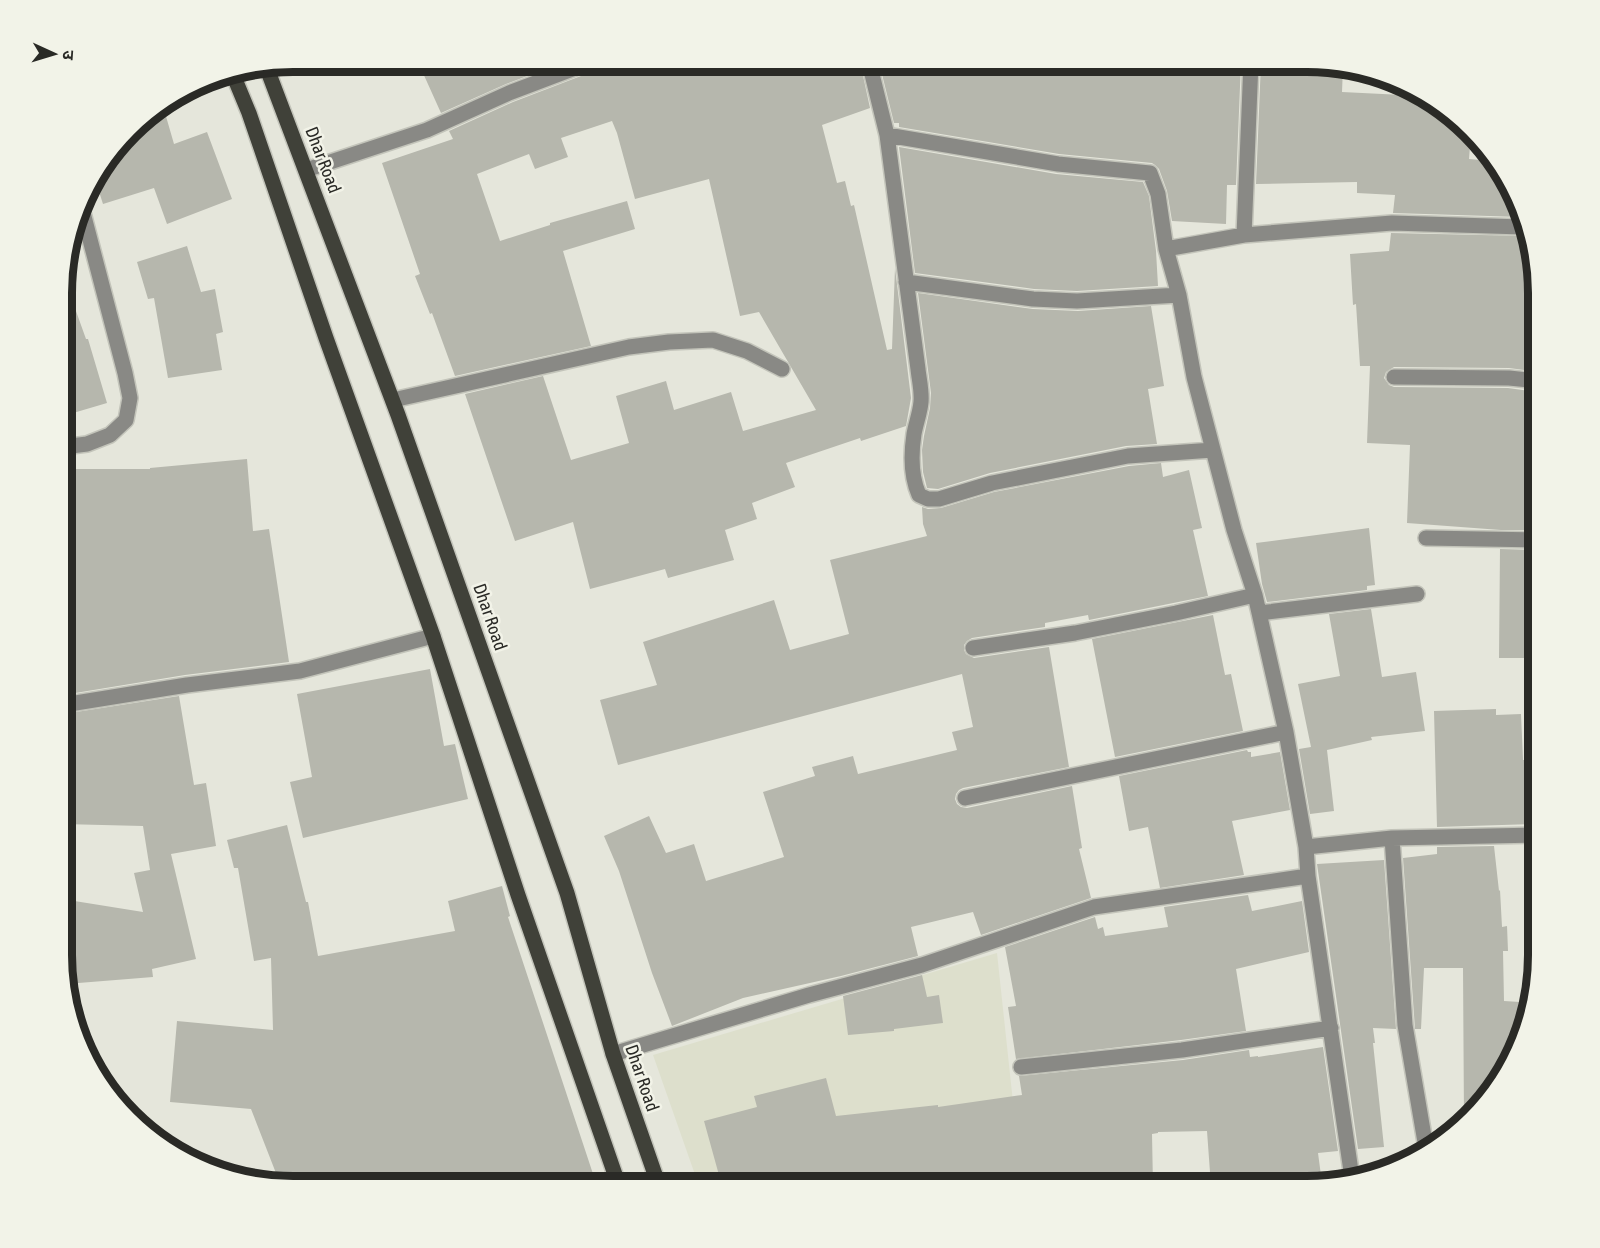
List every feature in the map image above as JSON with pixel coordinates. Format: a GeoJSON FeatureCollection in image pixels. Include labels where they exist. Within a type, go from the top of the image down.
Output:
{"type":"FeatureCollection","features":[{"type":"Feature","properties":{"kind":"main road","name":"Dhar Road"},"geometry":{"type":"LineString","coordinates":[[269,73],[393,400],[567,893],[613,1054],[656,1176]]}},
{"type":"Feature","properties":{"kind":"main road"},"geometry":{"type":"LineString","coordinates":[[235,80],[249,113],[326,338],[433,636],[518,895],[616,1176]]}},
{"type":"Feature","properties":{"kind":"street"},"geometry":{"type":"LineString","coordinates":[[306,170],[427,130],[509,93],[565,72]]}},
{"type":"Feature","properties":{"kind":"street"},"geometry":{"type":"LineString","coordinates":[[871,72],[887,135],[921,399],[914,434],[912,466],[915,487],[919,495],[928,499],[939,499],[992,483],[1128,456],[1213,450]]}},
{"type":"Feature","properties":{"kind":"street"},"geometry":{"type":"LineString","coordinates":[[1244,235],[1251,72]]}},
{"type":"Feature","properties":{"kind":"street"},"geometry":{"type":"LineString","coordinates":[[887,135],[1058,164],[1150,172],[1158,194],[1166,249],[1179,296],[1194,377],[1234,530],[1255,595],[1286,732],[1306,847],[1308,876],[1351,1172]]}},
{"type":"Feature","properties":{"kind":"street"},"geometry":{"type":"LineString","coordinates":[[72,446],[87,444],[110,435],[126,420],[130,398],[85,220]]}},
{"type":"Feature","properties":{"kind":"street"},"geometry":{"type":"LineString","coordinates":[[1166,249],[1244,235],[1392,222],[1517,227]]}},
{"type":"Feature","properties":{"kind":"street"},"geometry":{"type":"LineString","coordinates":[[906,282],[1033,299],[1077,301],[1179,296]]}},
{"type":"Feature","properties":{"kind":"street"},"geometry":{"type":"LineString","coordinates":[[393,400],[629,347],[669,342],[713,340],[747,351],[782,369]]}},
{"type":"Feature","properties":{"kind":"street"},"geometry":{"type":"LineString","coordinates":[[1394,377],[1528,380]]}},
{"type":"Feature","properties":{"kind":"street"},"geometry":{"type":"LineString","coordinates":[[1426,538],[1528,540]]}},
{"type":"Feature","properties":{"kind":"street"},"geometry":{"type":"LineString","coordinates":[[1259,613],[1417,594]]}},
{"type":"Feature","properties":{"kind":"street"},"geometry":{"type":"LineString","coordinates":[[973,648],[1075,633],[1255,595]]}},
{"type":"Feature","properties":{"kind":"street"},"geometry":{"type":"LineString","coordinates":[[72,704],[187,685],[300,671],[433,636]]}},
{"type":"Feature","properties":{"kind":"street"},"geometry":{"type":"LineString","coordinates":[[965,798],[1286,732]]}},
{"type":"Feature","properties":{"kind":"street"},"geometry":{"type":"LineString","coordinates":[[1306,847],[1392,838],[1528,835]]}},
{"type":"Feature","properties":{"kind":"street"},"geometry":{"type":"LineString","coordinates":[[1392,838],[1405,1025],[1425,1142]]}},
{"type":"Feature","properties":{"kind":"street"},"geometry":{"type":"LineString","coordinates":[[613,1054],[808,995],[922,965],[1094,907],[1308,876]]}},
{"type":"Feature","properties":{"kind":"street"},"geometry":{"type":"LineString","coordinates":[[1021,1067],[1182,1050],[1331,1028]]}},
{"type":"Feature","properties":{"kind":"shaded area"},"geometry":{"type":"Polygon","coordinates":[[[997,953],[1021,1176],[695,1176],[653,1055],[997,953]]]}},
{"type":"Feature","properties":{"kind":"building"},"geometry":{"type":"Polygon","coordinates":[[[423,72],[538,72],[506,84],[441,113],[423,72]]]}},
{"type":"Feature","properties":{"kind":"building"},"geometry":{"type":"Polygon","coordinates":[[[591,72],[862,72],[870,108],[822,125],[837,183],[845,181],[851,206],[854,205],[887,350],[892,349],[895,268],[911,398],[906,426],[861,441],[860,438],[786,463],[795,487],[752,503],[757,519],[725,530],[734,560],[668,578],[665,569],[590,589],[573,522],[515,541],[465,394],[543,376],[571,460],[629,443],[616,396],[666,381],[674,410],[731,392],[743,431],[816,410],[759,312],[740,316],[709,179],[635,199],[612,121],[561,138],[568,157],[535,169],[529,154],[477,174],[500,241],[550,225],[550,223],[627,201],[635,229],[563,251],[591,346],[455,376],[432,313],[430,314],[415,276],[420,274],[382,163],[453,139],[449,131],[513,102],[591,72]]]}},
{"type":"Feature","properties":{"kind":"building"},"geometry":{"type":"Polygon","coordinates":[[[881,72],[1241,72],[1236,185],[1227,185],[1226,224],[1172,221],[1167,191],[1159,169],[1152,163],[1059,154],[899,127],[899,123],[894,123],[881,72]]]}},
{"type":"Feature","properties":{"kind":"building"},"geometry":{"type":"Polygon","coordinates":[[[1261,72],[1322,72],[1343,75],[1342,92],[1405,95],[1442,118],[1470,144],[1469,159],[1484,160],[1491,170],[1514,217],[1393,213],[1395,195],[1357,193],[1357,182],[1256,184],[1261,72]]]}},
{"type":"Feature","properties":{"kind":"building"},"geometry":{"type":"Polygon","coordinates":[[[165,113],[174,144],[207,132],[232,199],[167,224],[154,188],[103,204],[98,189],[109,170],[127,147],[165,113]]]}},
{"type":"Feature","properties":{"kind":"building"},"geometry":{"type":"Polygon","coordinates":[[[899,147],[1056,174],[1143,182],[1149,196],[1158,286],[1077,291],[1034,289],[915,273],[899,147]]]}},
{"type":"Feature","properties":{"kind":"building"},"geometry":{"type":"Polygon","coordinates":[[[1391,233],[1520,236],[1528,278],[1528,370],[1509,368],[1394,367],[1386,372],[1384,378],[1389,385],[1394,387],[1508,388],[1528,391],[1528,530],[1407,523],[1410,445],[1367,443],[1370,366],[1360,366],[1350,254],[1389,251],[1391,233]]]}},
{"type":"Feature","properties":{"kind":"building"},"geometry":{"type":"Polygon","coordinates":[[[187,246],[201,292],[215,289],[223,332],[216,334],[222,370],[168,378],[154,298],[148,299],[137,262],[187,246]]]}},
{"type":"Feature","properties":{"kind":"building"},"geometry":{"type":"Polygon","coordinates":[[[918,293],[1033,309],[1078,311],[1151,306],[1164,386],[1148,389],[1157,444],[1126,446],[990,473],[938,489],[927,488],[923,472],[922,450],[931,393],[918,293]]]}},
{"type":"Feature","properties":{"kind":"building"},"geometry":{"type":"Polygon","coordinates":[[[72,300],[86,339],[88,339],[107,403],[72,413],[72,300]]]}},
{"type":"Feature","properties":{"kind":"building"},"geometry":{"type":"Polygon","coordinates":[[[247,459],[253,531],[269,529],[289,662],[185,675],[72,694],[72,469],[150,468],[247,459]]]}},
{"type":"Feature","properties":{"kind":"building"},"geometry":{"type":"Polygon","coordinates":[[[1161,463],[1163,477],[1189,470],[1202,528],[1193,530],[1208,596],[1089,620],[1088,615],[1045,623],[1045,627],[972,638],[964,645],[966,654],[974,658],[1049,647],[1069,767],[963,788],[956,794],[957,804],[967,808],[1072,786],[1082,848],[1079,849],[1091,898],[981,935],[973,912],[911,927],[918,956],[743,998],[672,1026],[619,871],[604,836],[649,816],[666,853],[694,844],[706,881],[784,857],[763,792],[815,776],[812,767],[853,756],[858,774],[957,750],[952,732],[973,727],[962,674],[618,765],[600,700],[657,685],[643,642],[774,600],[790,650],[849,634],[830,560],[927,536],[923,524],[922,507],[941,508],[994,492],[1129,466],[1161,463]]]}},
{"type":"Feature","properties":{"kind":"building"},"geometry":{"type":"Polygon","coordinates":[[[1369,528],[1375,585],[1367,586],[1367,590],[1267,602],[1256,543],[1369,528]]]}},
{"type":"Feature","properties":{"kind":"building"},"geometry":{"type":"Polygon","coordinates":[[[1500,549],[1528,550],[1528,658],[1499,658],[1500,549]]]}},
{"type":"Feature","properties":{"kind":"building"},"geometry":{"type":"Polygon","coordinates":[[[1371,609],[1382,677],[1416,672],[1425,731],[1371,737],[1372,740],[1327,750],[1334,811],[1310,814],[1299,749],[1311,747],[1298,684],[1340,676],[1329,614],[1371,609]]]}},
{"type":"Feature","properties":{"kind":"building"},"geometry":{"type":"Polygon","coordinates":[[[1213,615],[1225,675],[1231,674],[1243,731],[1115,757],[1092,639],[1213,615]]]}},
{"type":"Feature","properties":{"kind":"building"},"geometry":{"type":"Polygon","coordinates":[[[430,669],[444,746],[455,744],[468,799],[303,838],[290,782],[312,777],[297,694],[430,669]]]}},
{"type":"Feature","properties":{"kind":"building"},"geometry":{"type":"Polygon","coordinates":[[[179,696],[194,785],[206,783],[216,846],[171,854],[196,959],[152,969],[153,977],[74,983],[72,901],[143,912],[134,873],[150,870],[143,826],[72,824],[72,713],[179,696]]]}},
{"type":"Feature","properties":{"kind":"building"},"geometry":{"type":"Polygon","coordinates":[[[1496,709],[1496,715],[1521,714],[1523,760],[1527,760],[1528,773],[1528,824],[1437,827],[1434,711],[1496,709]]]}},
{"type":"Feature","properties":{"kind":"building"},"geometry":{"type":"Polygon","coordinates":[[[1247,750],[1251,752],[1251,757],[1280,752],[1290,810],[1232,821],[1244,875],[1160,888],[1148,827],[1129,831],[1119,776],[1247,750]]]}},
{"type":"Feature","properties":{"kind":"building"},"geometry":{"type":"Polygon","coordinates":[[[287,825],[306,902],[308,902],[318,956],[455,931],[448,901],[502,886],[510,916],[508,917],[594,1176],[277,1176],[251,1109],[170,1102],[177,1021],[273,1030],[271,958],[254,961],[238,868],[234,868],[227,840],[287,825]]]}},
{"type":"Feature","properties":{"kind":"building"},"geometry":{"type":"Polygon","coordinates":[[[1494,846],[1502,927],[1507,926],[1508,951],[1503,951],[1504,1001],[1520,1002],[1516,1026],[1505,1053],[1491,1078],[1464,1110],[1463,968],[1424,968],[1421,1029],[1415,1029],[1403,858],[1437,854],[1437,847],[1494,846]]]}},
{"type":"Feature","properties":{"kind":"building"},"geometry":{"type":"Polygon","coordinates":[[[1384,860],[1396,1029],[1373,1028],[1384,1147],[1358,1149],[1317,864],[1384,860]]]}},
{"type":"Feature","properties":{"kind":"building"},"geometry":{"type":"Polygon","coordinates":[[[1248,895],[1252,911],[1302,901],[1309,952],[1236,969],[1246,1031],[1016,1059],[1008,1007],[1016,1006],[1005,947],[1095,917],[1098,929],[1103,927],[1105,936],[1168,927],[1164,907],[1248,895]]]}},
{"type":"Feature","properties":{"kind":"building"},"geometry":{"type":"Polygon","coordinates":[[[922,975],[927,997],[939,995],[943,1023],[848,1035],[843,996],[922,975]]]}},
{"type":"Feature","properties":{"kind":"building"},"geometry":{"type":"Polygon","coordinates":[[[1323,1047],[1338,1151],[1318,1153],[1321,1176],[1210,1176],[1207,1131],[1152,1134],[1153,1176],[719,1176],[704,1121],[757,1107],[754,1096],[826,1078],[836,1116],[938,1105],[938,1107],[1022,1095],[1019,1076],[1183,1060],[1249,1050],[1250,1057],[1323,1047]]]}}]}
